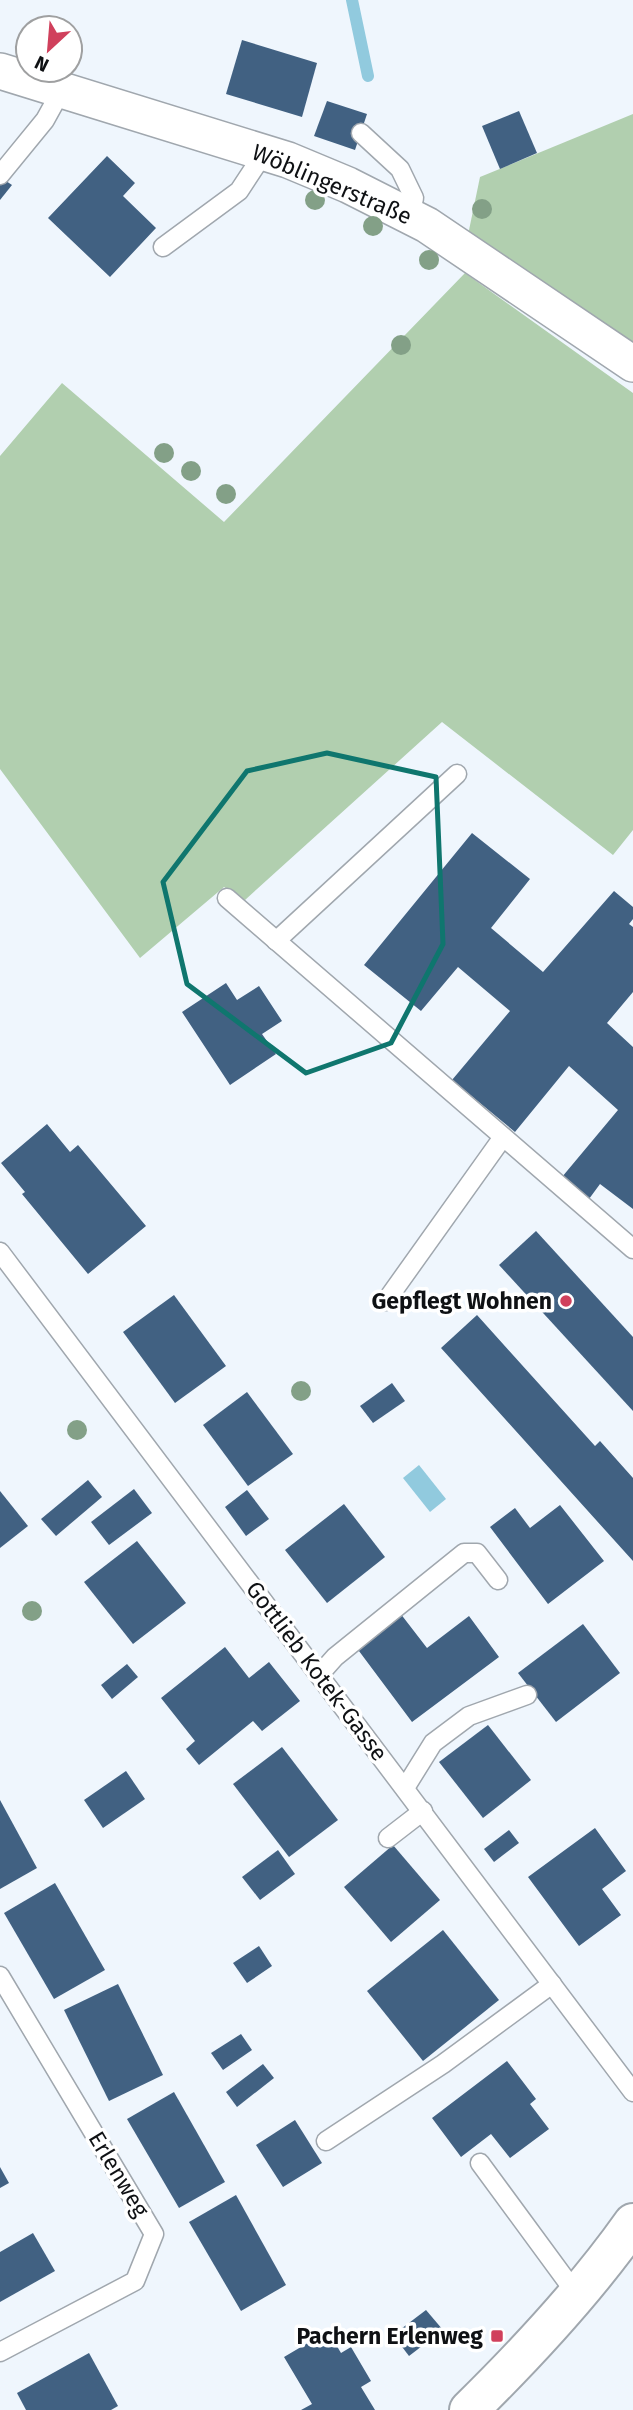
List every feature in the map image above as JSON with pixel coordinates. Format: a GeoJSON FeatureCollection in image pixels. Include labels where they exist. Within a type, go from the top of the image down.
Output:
{"type":"FeatureCollection","features":[{"type":"Feature","properties":{"kind":"main road"},"geometry":{"type":"LineString","coordinates":[[469,2410],[519,2361],[577,2295],[633,2223]]}},
{"type":"Feature","properties":{"kind":"street","name":"Wöblingerstraße"},"geometry":{"type":"LineString","coordinates":[[0,71],[264,153],[348,185],[427,225],[633,364]]}},
{"type":"Feature","properties":{"kind":"lane"},"geometry":{"type":"LineString","coordinates":[[0,175],[45,120],[61,91]]}},
{"type":"Feature","properties":{"kind":"lane"},"geometry":{"type":"LineString","coordinates":[[361,133],[400,169],[414,198],[410,216]]}},
{"type":"Feature","properties":{"kind":"lane"},"geometry":{"type":"LineString","coordinates":[[163,247],[239,191],[264,153]]}},
{"type":"Feature","properties":{"kind":"lane"},"geometry":{"type":"LineString","coordinates":[[276,941],[457,774]]}},
{"type":"Feature","properties":{"kind":"lane"},"geometry":{"type":"LineString","coordinates":[[227,898],[633,1249]]}},
{"type":"Feature","properties":{"kind":"lane"},"geometry":{"type":"LineString","coordinates":[[386,1301],[503,1137]]}},
{"type":"Feature","properties":{"kind":"lane","name":"Gottlieb Kotek-Gasse"},"geometry":{"type":"LineString","coordinates":[[0,1252],[633,2092]]}},
{"type":"Feature","properties":{"kind":"lane"},"geometry":{"type":"LineString","coordinates":[[319,1675],[335,1657],[464,1553],[477,1553],[498,1580]]}},
{"type":"Feature","properties":{"kind":"lane"},"geometry":{"type":"LineString","coordinates":[[405,1788],[433,1743],[442,1736],[469,1716],[527,1695]]}},
{"type":"Feature","properties":{"kind":"lane"},"geometry":{"type":"LineString","coordinates":[[388,1838],[423,1811]]}},
{"type":"Feature","properties":{"kind":"lane","name":"Erlenweg"},"geometry":{"type":"LineString","coordinates":[[0,1976],[154,2234],[135,2281],[0,2352]]}},
{"type":"Feature","properties":{"kind":"lane"},"geometry":{"type":"LineString","coordinates":[[326,2141],[443,2064],[552,1984]]}},
{"type":"Feature","properties":{"kind":"lane"},"geometry":{"type":"LineString","coordinates":[[480,2163],[577,2295]]}},
{"type":"Feature","properties":{"kind":"highlighted area"},"geometry":{"type":"Polygon","coordinates":[[[327,753],[436,777],[443,944],[391,1043],[306,1073],[187,984],[163,882],[247,771],[327,753]]]}},
{"type":"Feature","properties":{"kind":"green space"},"geometry":{"type":"Polygon","coordinates":[[[633,114],[633,350],[468,235],[480,177],[633,114]]]}},
{"type":"Feature","properties":{"kind":"green space"},"geometry":{"type":"Polygon","coordinates":[[[465,273],[633,393],[633,830],[613,855],[442,722],[245,900],[224,887],[140,958],[0,769],[0,456],[62,383],[224,522],[465,273]]]}},
{"type":"Feature","properties":{"kind":"water"},"geometry":{"type":"Polygon","coordinates":[[[419,1465],[446,1499],[430,1512],[403,1478],[419,1465]]]}},
{"type":"Feature","properties":{"kind":"building"},"geometry":{"type":"Polygon","coordinates":[[[242,40],[317,63],[302,117],[226,94],[242,40]]]}},
{"type":"Feature","properties":{"kind":"building"},"geometry":{"type":"Polygon","coordinates":[[[327,101],[367,114],[355,150],[314,136],[327,101]]]}},
{"type":"Feature","properties":{"kind":"building"},"geometry":{"type":"Polygon","coordinates":[[[519,111],[537,153],[500,169],[482,126],[519,111]]]}},
{"type":"Feature","properties":{"kind":"building"},"geometry":{"type":"Polygon","coordinates":[[[107,156],[135,183],[123,196],[156,228],[110,277],[48,218],[107,156]]]}},
{"type":"Feature","properties":{"kind":"building"},"geometry":{"type":"Polygon","coordinates":[[[0,177],[12,185],[0,200],[0,177]]]}},
{"type":"Feature","properties":{"kind":"building"},"geometry":{"type":"Polygon","coordinates":[[[472,833],[530,879],[491,928],[543,972],[614,891],[633,907],[633,919],[629,924],[633,927],[633,992],[607,1023],[633,1047],[633,1209],[600,1184],[589,1199],[562,1177],[618,1110],[569,1066],[515,1132],[452,1080],[510,1011],[458,967],[421,1011],[364,965],[472,833]]]}},
{"type":"Feature","properties":{"kind":"building"},"geometry":{"type":"Polygon","coordinates":[[[226,983],[237,1000],[259,986],[282,1021],[262,1034],[276,1054],[230,1085],[182,1012],[226,983]]]}},
{"type":"Feature","properties":{"kind":"building"},"geometry":{"type":"Polygon","coordinates":[[[47,1124],[70,1152],[78,1145],[146,1226],[88,1274],[22,1194],[25,1192],[1,1163],[47,1124]]]}},
{"type":"Feature","properties":{"kind":"building","name":"Gepflegt Wohnen"},"geometry":{"type":"Polygon","coordinates":[[[536,1231],[633,1337],[633,1411],[499,1265],[536,1231]]]}},
{"type":"Feature","properties":{"kind":"building"},"geometry":{"type":"Polygon","coordinates":[[[174,1295],[226,1366],[175,1403],[123,1332],[174,1295]]]}},
{"type":"Feature","properties":{"kind":"building"},"geometry":{"type":"Polygon","coordinates":[[[477,1315],[595,1446],[600,1441],[633,1478],[633,1561],[441,1348],[477,1315]]]}},
{"type":"Feature","properties":{"kind":"building"},"geometry":{"type":"Polygon","coordinates":[[[392,1383],[405,1401],[373,1423],[360,1406],[392,1383]]]}},
{"type":"Feature","properties":{"kind":"building"},"geometry":{"type":"Polygon","coordinates":[[[247,1392],[293,1454],[248,1486],[203,1425],[247,1392]]]}},
{"type":"Feature","properties":{"kind":"building"},"geometry":{"type":"Polygon","coordinates":[[[88,1480],[102,1497],[56,1536],[41,1519],[88,1480]]]}},
{"type":"Feature","properties":{"kind":"building"},"geometry":{"type":"Polygon","coordinates":[[[134,1489],[152,1513],[109,1545],[91,1522],[134,1489]]]}},
{"type":"Feature","properties":{"kind":"building"},"geometry":{"type":"Polygon","coordinates":[[[247,1490],[269,1519],[246,1536],[225,1507],[247,1490]]]}},
{"type":"Feature","properties":{"kind":"building"},"geometry":{"type":"Polygon","coordinates":[[[0,1491],[28,1526],[0,1548],[0,1491]]]}},
{"type":"Feature","properties":{"kind":"building"},"geometry":{"type":"Polygon","coordinates":[[[344,1504],[385,1557],[327,1603],[285,1550],[344,1504]]]}},
{"type":"Feature","properties":{"kind":"building"},"geometry":{"type":"Polygon","coordinates":[[[560,1505],[604,1561],[548,1604],[490,1527],[515,1508],[530,1528],[560,1505]]]}},
{"type":"Feature","properties":{"kind":"building"},"geometry":{"type":"Polygon","coordinates":[[[137,1541],[186,1603],[133,1644],[84,1582],[137,1541]]]}},
{"type":"Feature","properties":{"kind":"building"},"geometry":{"type":"Polygon","coordinates":[[[400,1613],[427,1648],[469,1616],[499,1657],[412,1722],[356,1647],[400,1613]]]}},
{"type":"Feature","properties":{"kind":"building"},"geometry":{"type":"Polygon","coordinates":[[[583,1624],[620,1673],[556,1722],[518,1673],[583,1624]]]}},
{"type":"Feature","properties":{"kind":"building"},"geometry":{"type":"Polygon","coordinates":[[[225,1647],[249,1678],[269,1662],[300,1701],[262,1731],[253,1721],[199,1765],[186,1749],[195,1741],[161,1698],[225,1647]]]}},
{"type":"Feature","properties":{"kind":"building"},"geometry":{"type":"Polygon","coordinates":[[[127,1664],[138,1677],[112,1699],[101,1685],[127,1664]]]}},
{"type":"Feature","properties":{"kind":"building"},"geometry":{"type":"Polygon","coordinates":[[[488,1725],[531,1780],[483,1818],[439,1762],[488,1725]]]}},
{"type":"Feature","properties":{"kind":"building"},"geometry":{"type":"Polygon","coordinates":[[[282,1747],[338,1820],[289,1857],[233,1784],[282,1747]]]}},
{"type":"Feature","properties":{"kind":"building"},"geometry":{"type":"Polygon","coordinates":[[[126,1771],[145,1799],[103,1828],[84,1800],[126,1771]]]}},
{"type":"Feature","properties":{"kind":"building"},"geometry":{"type":"Polygon","coordinates":[[[0,1800],[37,1868],[0,1889],[0,1800]]]}},
{"type":"Feature","properties":{"kind":"building"},"geometry":{"type":"Polygon","coordinates":[[[595,1828],[626,1871],[602,1889],[621,1915],[579,1946],[528,1877],[595,1828]]]}},
{"type":"Feature","properties":{"kind":"building"},"geometry":{"type":"Polygon","coordinates":[[[509,1830],[519,1843],[494,1862],[484,1849],[509,1830]]]}},
{"type":"Feature","properties":{"kind":"building"},"geometry":{"type":"Polygon","coordinates":[[[393,1845],[440,1900],[391,1942],[344,1887],[393,1845]]]}},
{"type":"Feature","properties":{"kind":"building"},"geometry":{"type":"Polygon","coordinates":[[[278,1850],[295,1874],[260,1900],[242,1877],[278,1850]]]}},
{"type":"Feature","properties":{"kind":"building"},"geometry":{"type":"Polygon","coordinates":[[[55,1883],[105,1970],[54,1999],[4,1913],[55,1883]]]}},
{"type":"Feature","properties":{"kind":"building"},"geometry":{"type":"Polygon","coordinates":[[[443,1930],[499,2000],[423,2061],[367,1991],[443,1930]]]}},
{"type":"Feature","properties":{"kind":"building"},"geometry":{"type":"Polygon","coordinates":[[[259,1946],[272,1966],[247,1983],[233,1963],[259,1946]]]}},
{"type":"Feature","properties":{"kind":"building"},"geometry":{"type":"Polygon","coordinates":[[[118,1984],[163,2075],[109,2101],[64,2010],[118,1984]]]}},
{"type":"Feature","properties":{"kind":"building"},"geometry":{"type":"Polygon","coordinates":[[[241,2034],[252,2050],[223,2070],[211,2053],[241,2034]]]}},
{"type":"Feature","properties":{"kind":"building"},"geometry":{"type":"Polygon","coordinates":[[[507,2061],[536,2099],[530,2104],[549,2129],[510,2158],[491,2134],[461,2157],[432,2118],[507,2061]]]}},
{"type":"Feature","properties":{"kind":"building"},"geometry":{"type":"Polygon","coordinates":[[[263,2064],[274,2078],[237,2107],[226,2092],[263,2064]]]}},
{"type":"Feature","properties":{"kind":"building"},"geometry":{"type":"Polygon","coordinates":[[[174,2092],[225,2182],[179,2208],[127,2119],[174,2092]]]}},
{"type":"Feature","properties":{"kind":"building"},"geometry":{"type":"Polygon","coordinates":[[[295,2120],[322,2163],[283,2187],[256,2145],[295,2120]]]}},
{"type":"Feature","properties":{"kind":"building"},"geometry":{"type":"Polygon","coordinates":[[[0,2167],[9,2183],[0,2188],[0,2167]]]}},
{"type":"Feature","properties":{"kind":"building"},"geometry":{"type":"Polygon","coordinates":[[[236,2195],[286,2285],[241,2311],[189,2222],[236,2195]]]}},
{"type":"Feature","properties":{"kind":"building"},"geometry":{"type":"Polygon","coordinates":[[[33,2233],[55,2271],[0,2302],[0,2252],[33,2233]]]}},
{"type":"Feature","properties":{"kind":"building"},"geometry":{"type":"Polygon","coordinates":[[[426,2310],[443,2330],[409,2356],[393,2335],[426,2310]]]}},
{"type":"Feature","properties":{"kind":"building"},"geometry":{"type":"Polygon","coordinates":[[[328,2331],[341,2353],[351,2347],[371,2381],[361,2387],[375,2410],[301,2410],[312,2404],[284,2357],[328,2331]]]}},
{"type":"Feature","properties":{"kind":"building"},"geometry":{"type":"Polygon","coordinates":[[[89,2353],[118,2406],[111,2410],[26,2410],[17,2393],[89,2353]]]}},
{"type":"Feature","properties":{"kind":"waterway"},"geometry":{"type":"LineString","coordinates":[[352,0],[368,76]]}},
{"type":"Feature","properties":{"kind":"place","name":"Gepflegt Wohnen"},"geometry":{"type":"Point","coordinates":[566,1301]}},
{"type":"Feature","properties":{"kind":"place","name":"Pachern Erlenweg"},"geometry":{"type":"Point","coordinates":[497,2336]}}]}
